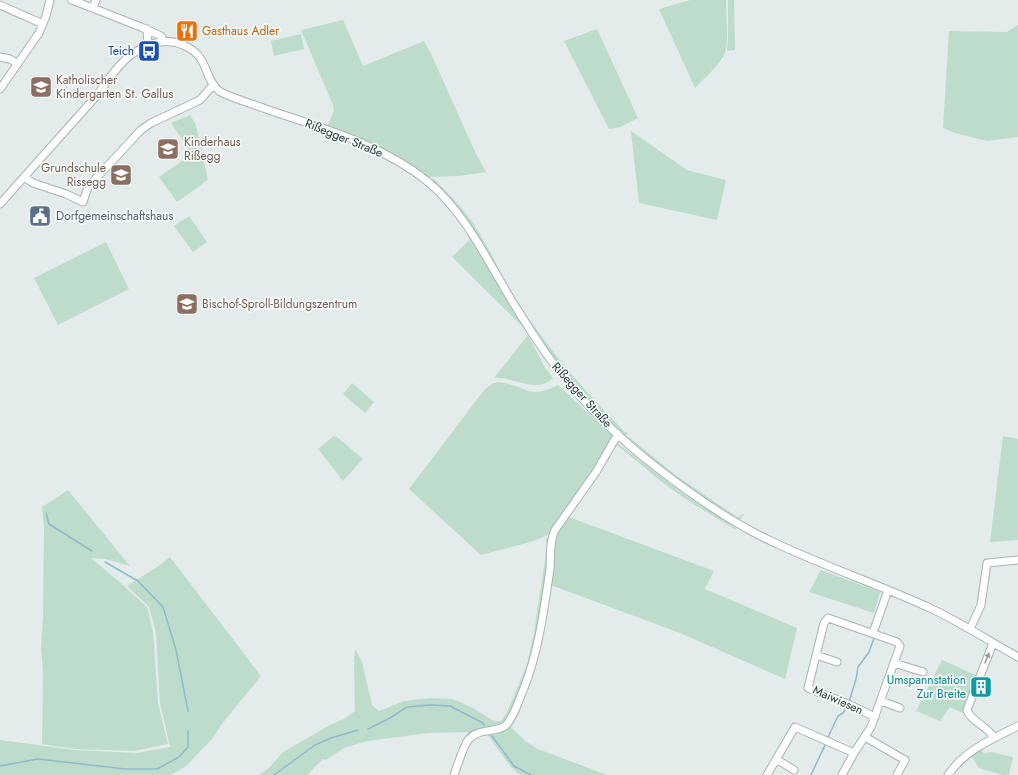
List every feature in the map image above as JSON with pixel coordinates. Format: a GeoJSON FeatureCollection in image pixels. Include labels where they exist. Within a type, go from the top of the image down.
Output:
{"type":"FeatureCollection","features":[{"type":"Feature","properties":{"kind":"street"},"geometry":{"type":"LineString","coordinates":[[0,89],[37,36],[43,24],[50,0]]}},
{"type":"Feature","properties":{"kind":"street"},"geometry":{"type":"LineString","coordinates":[[72,0],[147,29],[161,36],[164,41]]}},
{"type":"Feature","properties":{"kind":"street"},"geometry":{"type":"LineString","coordinates":[[93,8],[96,0]]}},
{"type":"Feature","properties":{"kind":"street"},"geometry":{"type":"LineString","coordinates":[[0,4],[43,24]]}},
{"type":"Feature","properties":{"kind":"street"},"geometry":{"type":"LineString","coordinates":[[147,29],[148,46]]}},
{"type":"Feature","properties":{"kind":"street"},"geometry":{"type":"LineString","coordinates":[[0,204],[24,177],[92,102],[120,65],[132,54],[148,46],[164,41],[171,41],[182,44],[198,54],[213,85],[200,100],[151,123],[141,130],[88,187],[83,202],[66,194],[33,183],[24,177]]}},
{"type":"Feature","properties":{"kind":"street"},"geometry":{"type":"LineString","coordinates":[[0,56],[10,59],[18,64]]}},
{"type":"Feature","properties":{"kind":"street","name":"Rißegger Straße"},"geometry":{"type":"LineString","coordinates":[[213,85],[222,93],[326,129],[374,148],[398,161],[425,179],[453,207],[467,226],[526,324],[564,377],[590,407],[618,434],[656,467],[688,491],[740,525],[769,540],[950,618],[1018,657]]}},
{"type":"Feature","properties":{"kind":"street"},"geometry":{"type":"LineString","coordinates":[[454,775],[467,740],[477,733],[505,726],[513,714],[534,661],[539,639],[550,567],[552,535],[596,472],[618,434]]}},
{"type":"Feature","properties":{"kind":"street"},"geometry":{"type":"LineString","coordinates":[[970,629],[981,605],[987,563],[1018,560]]}},
{"type":"Feature","properties":{"kind":"street"},"geometry":{"type":"LineString","coordinates":[[842,775],[875,717],[900,646],[897,642],[873,633],[888,590]]}},
{"type":"Feature","properties":{"kind":"street","name":"Maiwiesen"},"geometry":{"type":"LineString","coordinates":[[873,633],[828,618],[824,623],[808,688],[875,717]]}},
{"type":"Feature","properties":{"kind":"street"},"geometry":{"type":"LineString","coordinates":[[993,643],[967,710],[971,717],[990,730],[994,738]]}},
{"type":"Feature","properties":{"kind":"street"},"geometry":{"type":"LineString","coordinates":[[816,655],[837,662]]}},
{"type":"Feature","properties":{"kind":"street"},"geometry":{"type":"LineString","coordinates":[[894,663],[923,672]]}},
{"type":"Feature","properties":{"kind":"street"},"geometry":{"type":"LineString","coordinates":[[881,702],[900,708]]}},
{"type":"Feature","properties":{"kind":"street"},"geometry":{"type":"LineString","coordinates":[[952,773],[962,758],[969,752],[1018,726]]}},
{"type":"Feature","properties":{"kind":"street"},"geometry":{"type":"LineString","coordinates":[[767,775],[795,727],[854,753]]}},
{"type":"Feature","properties":{"kind":"street"},"geometry":{"type":"LineString","coordinates":[[865,737],[905,760],[897,775]]}},
{"type":"Feature","properties":{"kind":"street"},"geometry":{"type":"LineString","coordinates":[[776,759],[794,770]]}},
{"type":"Feature","properties":{"kind":"green space"},"geometry":{"type":"Polygon","coordinates":[[[690,0],[726,0],[727,34],[725,53],[723,58],[695,88],[659,9],[690,0]]]}},
{"type":"Feature","properties":{"kind":"green space"},"geometry":{"type":"Polygon","coordinates":[[[728,0],[734,0],[735,50],[727,51],[728,40],[728,0]]]}},
{"type":"Feature","properties":{"kind":"green space"},"geometry":{"type":"Polygon","coordinates":[[[343,20],[363,66],[424,41],[476,154],[486,172],[459,176],[429,177],[425,179],[398,161],[326,129],[334,111],[333,105],[301,30],[343,20]]]}},
{"type":"Feature","properties":{"kind":"green space"},"geometry":{"type":"Polygon","coordinates":[[[1018,25],[1018,137],[987,141],[955,133],[943,128],[949,31],[1007,32],[1018,25]]]}},
{"type":"Feature","properties":{"kind":"green space"},"geometry":{"type":"Polygon","coordinates":[[[597,29],[638,118],[620,127],[609,129],[564,41],[597,29]]]}},
{"type":"Feature","properties":{"kind":"green space"},"geometry":{"type":"Polygon","coordinates":[[[301,34],[304,49],[274,56],[271,41],[301,34]]]}},
{"type":"Feature","properties":{"kind":"green space"},"geometry":{"type":"Polygon","coordinates":[[[190,115],[196,125],[208,180],[177,202],[159,177],[192,154],[171,123],[190,115]]]}},
{"type":"Feature","properties":{"kind":"green space"},"geometry":{"type":"Polygon","coordinates":[[[631,131],[687,170],[726,180],[717,220],[639,203],[631,131]]]}},
{"type":"Feature","properties":{"kind":"green space"},"geometry":{"type":"Polygon","coordinates":[[[433,178],[456,202],[477,229],[514,297],[544,340],[596,402],[625,432],[628,433],[627,435],[623,435],[582,393],[554,359],[432,181],[433,178]]]}},
{"type":"Feature","properties":{"kind":"green space"},"geometry":{"type":"Polygon","coordinates":[[[189,216],[207,242],[193,252],[174,226],[189,216]]]}},
{"type":"Feature","properties":{"kind":"green space"},"geometry":{"type":"Polygon","coordinates":[[[471,238],[512,310],[528,332],[452,257],[471,238]]]}},
{"type":"Feature","properties":{"kind":"green space"},"geometry":{"type":"Polygon","coordinates":[[[106,242],[129,289],[58,325],[34,278],[106,242]]]}},
{"type":"Feature","properties":{"kind":"green space"},"geometry":{"type":"Polygon","coordinates":[[[528,335],[544,366],[553,378],[546,383],[532,385],[501,378],[494,378],[528,335]]]}},
{"type":"Feature","properties":{"kind":"green space"},"geometry":{"type":"Polygon","coordinates":[[[497,382],[506,383],[532,392],[548,390],[558,385],[612,435],[613,438],[594,473],[551,533],[527,543],[481,555],[409,489],[485,389],[497,382]]]}},
{"type":"Feature","properties":{"kind":"green space"},"geometry":{"type":"Polygon","coordinates":[[[352,383],[374,402],[365,413],[343,394],[352,383]]]}},
{"type":"Feature","properties":{"kind":"green space"},"geometry":{"type":"Polygon","coordinates":[[[334,436],[363,459],[343,481],[318,449],[334,436]]]}},
{"type":"Feature","properties":{"kind":"green space"},"geometry":{"type":"Polygon","coordinates":[[[1003,436],[1018,439],[1018,540],[990,542],[1003,436]]]}},
{"type":"Feature","properties":{"kind":"green space"},"geometry":{"type":"Polygon","coordinates":[[[629,437],[674,474],[737,517],[745,514],[739,520],[692,492],[629,441],[629,437]]]}},
{"type":"Feature","properties":{"kind":"green space"},"geometry":{"type":"Polygon","coordinates":[[[615,441],[682,493],[736,528],[736,530],[696,506],[667,486],[615,444],[615,441]]]}},
{"type":"Feature","properties":{"kind":"green space"},"geometry":{"type":"Polygon","coordinates":[[[68,490],[130,566],[105,559],[91,558],[147,607],[153,631],[158,703],[168,744],[134,751],[75,749],[42,744],[43,671],[41,647],[43,617],[44,527],[42,507],[68,490]]]}},
{"type":"Feature","properties":{"kind":"green space"},"geometry":{"type":"Polygon","coordinates":[[[566,516],[714,571],[705,589],[797,628],[785,679],[680,633],[548,584],[554,536],[566,516]]]}},
{"type":"Feature","properties":{"kind":"green space"},"geometry":{"type":"Polygon","coordinates":[[[550,538],[551,543],[537,639],[509,725],[525,741],[538,749],[607,775],[520,775],[511,767],[485,731],[473,735],[467,732],[428,733],[367,741],[344,748],[326,760],[323,759],[307,775],[259,775],[269,768],[283,752],[332,724],[344,719],[355,711],[355,649],[362,662],[372,705],[379,711],[404,701],[429,698],[453,699],[473,708],[494,721],[501,721],[507,712],[527,665],[534,633],[547,546],[546,539],[550,538]]]}},
{"type":"Feature","properties":{"kind":"green space"},"geometry":{"type":"Polygon","coordinates":[[[170,557],[261,676],[221,725],[213,738],[186,766],[171,775],[0,775],[0,740],[75,750],[136,753],[170,747],[160,703],[156,632],[149,607],[127,586],[170,557]]]}},
{"type":"Feature","properties":{"kind":"green space"},"geometry":{"type":"Polygon","coordinates":[[[821,570],[880,592],[874,613],[809,592],[821,570]]]}},
{"type":"Feature","properties":{"kind":"green space"},"geometry":{"type":"Polygon","coordinates":[[[942,660],[978,676],[967,715],[950,707],[940,721],[916,711],[942,660]]]}},
{"type":"Feature","properties":{"kind":"green space"},"geometry":{"type":"Polygon","coordinates":[[[980,748],[984,754],[991,752],[1013,757],[1009,775],[1002,775],[979,768],[970,754],[980,748]]]}},
{"type":"Feature","properties":{"kind":"waterway"},"geometry":{"type":"LineString","coordinates":[[46,513],[49,524],[92,551]]}},
{"type":"Feature","properties":{"kind":"waterway"},"geometry":{"type":"LineString","coordinates":[[105,562],[138,581],[163,607],[176,650],[188,711]]}},
{"type":"Feature","properties":{"kind":"waterway"},"geometry":{"type":"LineString","coordinates":[[849,702],[858,667],[869,652],[874,638]]}},
{"type":"Feature","properties":{"kind":"waterway"},"geometry":{"type":"LineString","coordinates":[[368,729],[390,718],[407,707],[430,705],[450,706],[483,723],[484,725]]}},
{"type":"Feature","properties":{"kind":"waterway"},"geometry":{"type":"LineString","coordinates":[[828,737],[838,716],[843,713],[846,708]]}},
{"type":"Feature","properties":{"kind":"waterway"},"geometry":{"type":"LineString","coordinates":[[274,775],[315,745],[331,738],[358,730]]}},
{"type":"Feature","properties":{"kind":"waterway"},"geometry":{"type":"LineString","coordinates":[[0,766],[38,759],[125,769],[157,769],[179,757],[188,747],[188,731]]}},
{"type":"Feature","properties":{"kind":"waterway"},"geometry":{"type":"LineString","coordinates":[[492,736],[514,766],[531,775]]}},
{"type":"Feature","properties":{"kind":"waterway"},"geometry":{"type":"LineString","coordinates":[[811,775],[825,745]]}},
{"type":"Feature","properties":{"kind":"place","name":"Gasthaus Adler"},"geometry":{"type":"Point","coordinates":[187,31]}},
{"type":"Feature","properties":{"kind":"place","name":"Teich"},"geometry":{"type":"Point","coordinates":[149,51]}},
{"type":"Feature","properties":{"kind":"place","name":"Katholischer Kindergarten St. Gallus"},"geometry":{"type":"Point","coordinates":[41,87]}},
{"type":"Feature","properties":{"kind":"place","name":"Kinderhaus Rißegg"},"geometry":{"type":"Point","coordinates":[168,149]}},
{"type":"Feature","properties":{"kind":"place","name":"Grundschule Rissegg"},"geometry":{"type":"Point","coordinates":[121,175]}},
{"type":"Feature","properties":{"kind":"place","name":"Dorfgemeinschaftshaus"},"geometry":{"type":"Point","coordinates":[40,216]}},
{"type":"Feature","properties":{"kind":"place","name":"Bischof-Sproll-Bildungszentrum"},"geometry":{"type":"Point","coordinates":[187,304]}},
{"type":"Feature","properties":{"kind":"place","name":"Umspannstation Zur Breite"},"geometry":{"type":"Point","coordinates":[981,687]}}]}
